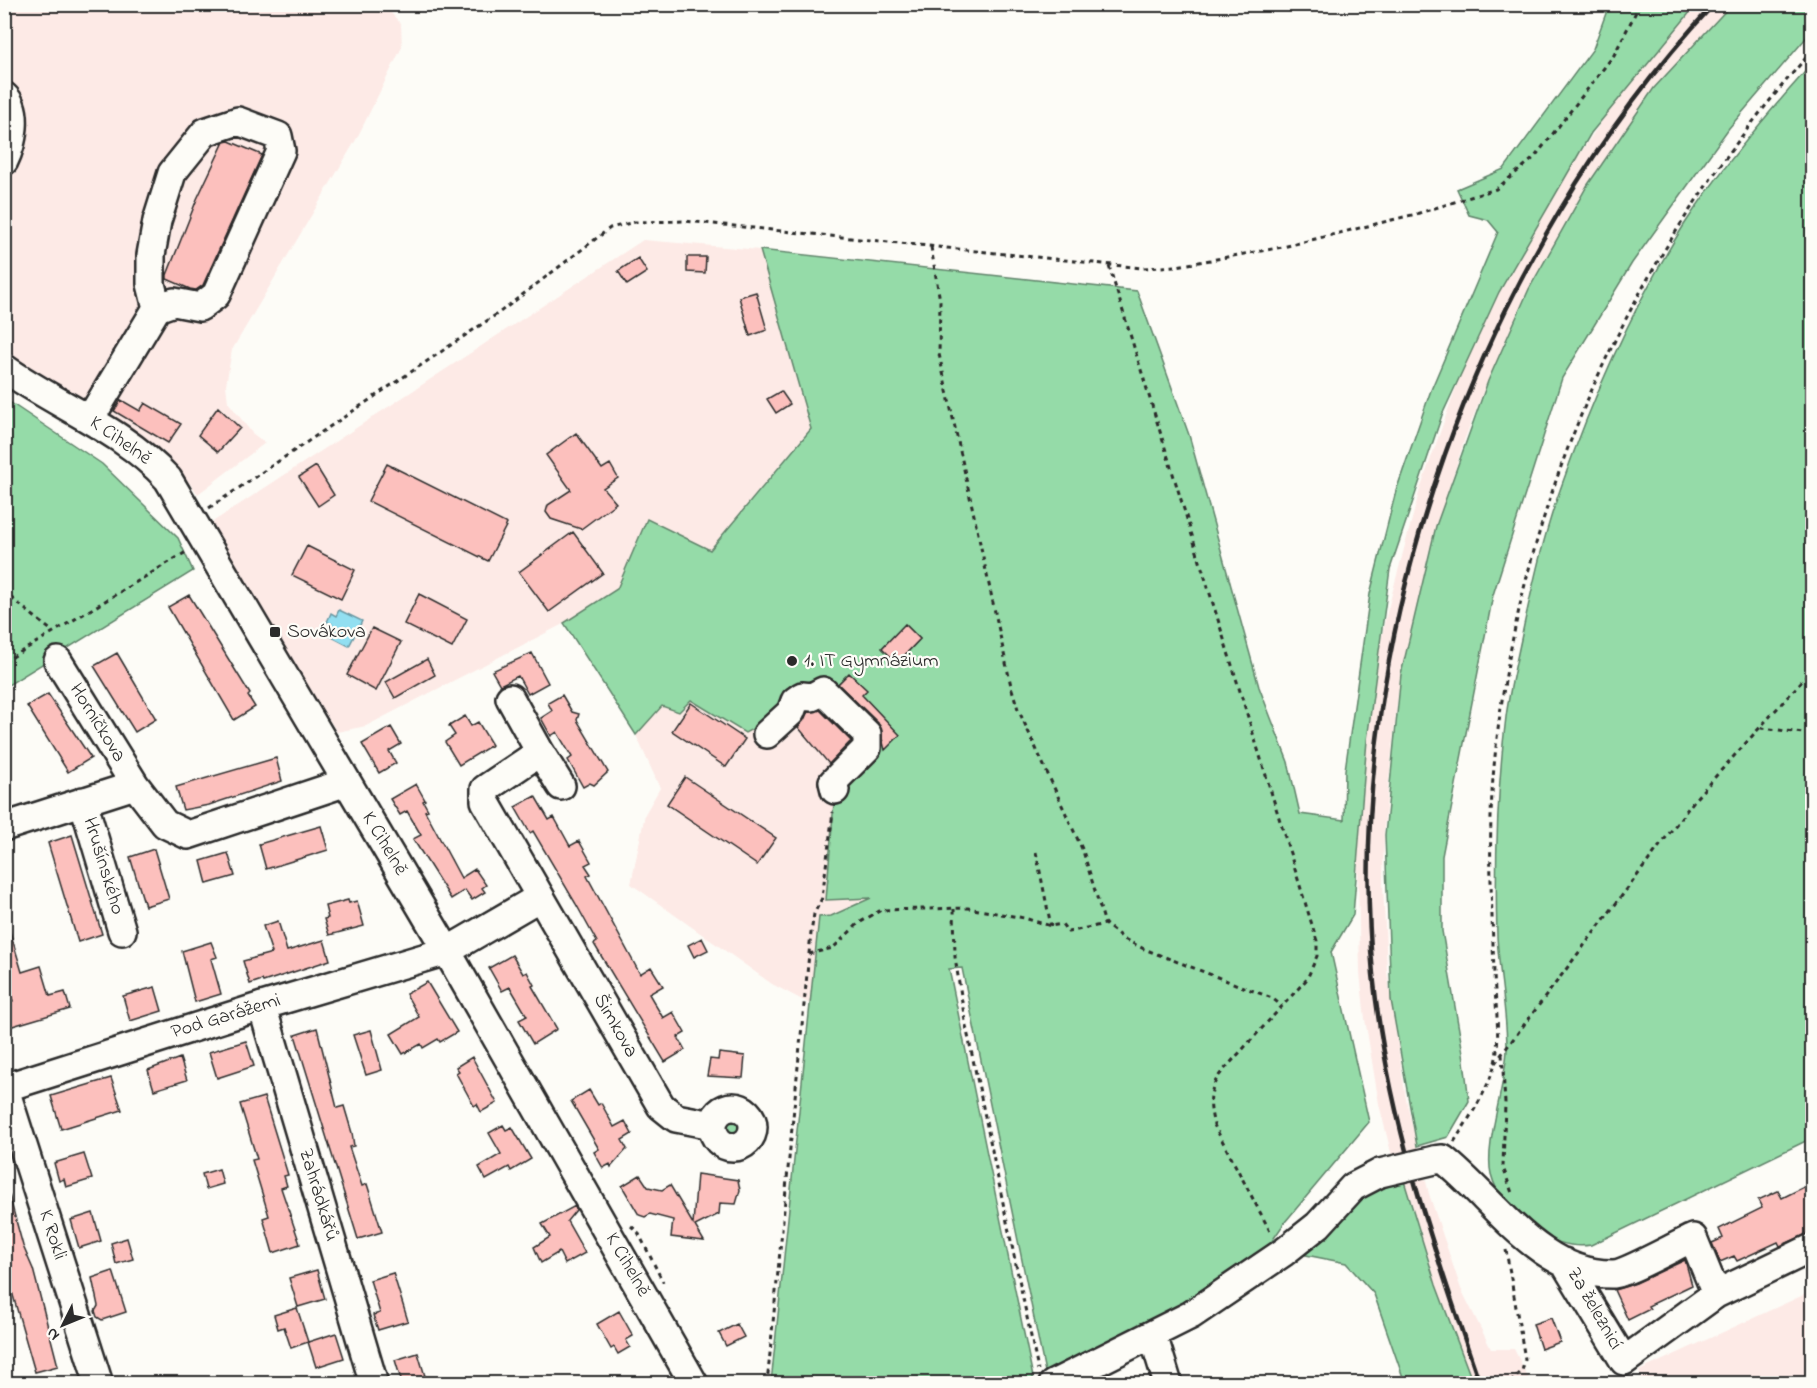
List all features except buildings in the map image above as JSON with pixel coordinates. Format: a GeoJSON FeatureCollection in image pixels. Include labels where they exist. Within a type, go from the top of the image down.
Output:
{"type":"FeatureCollection","features":[{"type":"Feature","properties":{"kind":"street"},"geometry":{"type":"LineString","coordinates":[[4,96],[8,99],[13,122],[11,147],[4,161]]}},
{"type":"Feature","properties":{"kind":"street"},"geometry":{"type":"LineString","coordinates":[[90,419],[157,308],[174,302],[200,307],[216,295],[281,151],[278,136],[238,121],[205,132],[172,173],[157,221],[152,255],[151,284],[157,308]]}},
{"type":"Feature","properties":{"kind":"street","name":"K Cihelně"},"geometry":{"type":"LineString","coordinates":[[4,368],[117,434],[154,463],[168,479],[192,539],[347,782],[447,951],[694,1383]]}},
{"type":"Feature","properties":{"kind":"street","name":"Horníčkova"},"geometry":{"type":"LineString","coordinates":[[58,661],[135,785]]}},
{"type":"Feature","properties":{"kind":"street"},"geometry":{"type":"LineString","coordinates":[[768,734],[791,711],[795,701],[802,696],[812,697],[823,691],[867,734],[867,748],[833,782],[835,790]]}},
{"type":"Feature","properties":{"kind":"street"},"geometry":{"type":"LineString","coordinates":[[510,698],[561,786]]}},
{"type":"Feature","properties":{"kind":"street","name":"Šimkova"},"geometry":{"type":"LineString","coordinates":[[540,752],[489,785],[483,792],[485,801],[661,1106],[676,1118],[713,1125]]}},
{"type":"Feature","properties":{"kind":"street"},"geometry":{"type":"LineString","coordinates":[[4,826],[135,785],[165,824],[188,835],[347,782]]}},
{"type":"Feature","properties":{"kind":"street","name":"Hrušínského"},"geometry":{"type":"LineString","coordinates":[[83,801],[122,931]]}},
{"type":"Feature","properties":{"kind":"street"},"geometry":{"type":"LineString","coordinates":[[447,951],[540,897]]}},
{"type":"Feature","properties":{"kind":"street","name":"Pod Garážemi"},"geometry":{"type":"LineString","coordinates":[[5,1087],[262,1005],[447,951]]}},
{"type":"Feature","properties":{"kind":"street","name":"Zahrádkářů"},"geometry":{"type":"LineString","coordinates":[[262,1005],[374,1383]]}},
{"type":"Feature","properties":{"kind":"street","name":"K Rokli"},"geometry":{"type":"LineString","coordinates":[[5,1087],[99,1383]]}},
{"type":"Feature","properties":{"kind":"street"},"geometry":{"type":"LineString","coordinates":[[1046,1378],[1153,1335],[1191,1316],[1284,1252],[1318,1225],[1353,1187],[1380,1173],[1439,1159],[1465,1176],[1524,1237],[1564,1262]]}},
{"type":"Feature","properties":{"kind":"street","name":"Za železnicí"},"geometry":{"type":"LineString","coordinates":[[1564,1262],[1615,1274],[1693,1238],[1716,1294]]}},
{"type":"Feature","properties":{"kind":"street","name":"Za železnicí"},"geometry":{"type":"LineString","coordinates":[[1564,1262],[1624,1362],[1716,1294],[1812,1248]]}},
{"type":"Feature","properties":{"kind":"street"},"geometry":{"type":"LineString","coordinates":[[1153,1335],[1168,1383]]}},
{"type":"Feature","properties":{"kind":"path"},"geometry":{"type":"LineString","coordinates":[[4,662],[192,539],[610,228],[635,222],[685,221],[1109,266],[1177,266],[1283,247],[1416,214],[1496,189],[1534,158],[1614,55],[1640,4]]}},
{"type":"Feature","properties":{"kind":"path"},"geometry":{"type":"LineString","coordinates":[[1495,1063],[1490,855],[1493,779],[1501,710],[1519,610],[1552,489],[1605,358],[1638,292],[1731,149],[1812,51]]}},
{"type":"Feature","properties":{"kind":"path"},"geometry":{"type":"LineString","coordinates":[[931,247],[940,301],[939,354],[1011,686],[1018,709],[1083,851],[1105,924],[1133,944],[1272,998],[1282,1006]]}},
{"type":"Feature","properties":{"kind":"path"},"geometry":{"type":"LineString","coordinates":[[1109,266],[1317,941],[1314,968],[1215,1080],[1210,1109],[1214,1125],[1271,1234],[1284,1252]]}},
{"type":"Feature","properties":{"kind":"path"},"geometry":{"type":"LineString","coordinates":[[4,592],[52,631]]}},
{"type":"Feature","properties":{"kind":"path"},"geometry":{"type":"LineString","coordinates":[[1439,1159],[1473,1111],[1502,1053],[1696,798],[1812,670]]}},
{"type":"Feature","properties":{"kind":"path"},"geometry":{"type":"LineString","coordinates":[[1760,728],[1812,734]]}},
{"type":"Feature","properties":{"kind":"path"},"geometry":{"type":"LineString","coordinates":[[767,1383],[813,914],[822,898],[835,790]]}},
{"type":"Feature","properties":{"kind":"path"},"geometry":{"type":"LineString","coordinates":[[1036,852],[1051,926]]}},
{"type":"Feature","properties":{"kind":"path"},"geometry":{"type":"LineString","coordinates":[[809,954],[833,948],[859,922],[880,910],[968,908],[1024,918],[1051,926],[1062,924],[1068,932],[1105,924]]}},
{"type":"Feature","properties":{"kind":"path"},"geometry":{"type":"LineString","coordinates":[[954,909],[955,957],[965,1021],[1046,1378]]}},
{"type":"Feature","properties":{"kind":"path"},"geometry":{"type":"LineString","coordinates":[[1502,1053],[1505,1103],[1503,1167],[1514,1196]]}},
{"type":"Feature","properties":{"kind":"path"},"geometry":{"type":"LineString","coordinates":[[1505,1246],[1525,1359],[1522,1371],[1511,1382]]}},
{"type":"Feature","properties":{"kind":"shaded area"},"geometry":{"type":"Polygon","coordinates":[[[5,5],[384,5],[401,24],[402,47],[357,138],[232,350],[226,385],[228,402],[252,433],[265,443],[198,494],[164,452],[5,354],[5,5]]]}},
{"type":"Feature","properties":{"kind":"shaded area"},"geometry":{"type":"Polygon","coordinates":[[[1696,5],[1733,5],[1578,204],[1543,265],[1485,387],[1465,438],[1429,552],[1398,695],[1384,827],[1383,884],[1387,971],[1406,1099],[1429,1194],[1461,1289],[1491,1349],[1514,1349],[1531,1383],[1466,1384],[1403,1201],[1379,1104],[1365,1019],[1360,973],[1357,826],[1372,690],[1385,620],[1420,489],[1460,376],[1487,317],[1519,252],[1556,190],[1605,116],[1661,42],[1696,5]]]}},
{"type":"Feature","properties":{"kind":"shaded area"},"geometry":{"type":"Polygon","coordinates":[[[643,240],[760,250],[785,338],[971,558],[1006,880],[873,897],[831,916],[819,917],[810,1004],[772,984],[631,884],[645,814],[660,788],[636,735],[565,623],[366,726],[337,732],[294,665],[211,523],[643,240]]]}},
{"type":"Feature","properties":{"kind":"shaded area"},"geometry":{"type":"Polygon","coordinates":[[[1812,1291],[1812,1383],[1643,1383],[1639,1371],[1812,1291]]]}},
{"type":"Feature","properties":{"kind":"green space"},"geometry":{"type":"Polygon","coordinates":[[[1609,5],[1696,5],[1591,133],[1499,292],[1442,415],[1390,569],[1367,740],[1353,915],[1331,952],[1369,1122],[1285,1222],[1261,1257],[1176,1313],[1046,1377],[962,968],[949,969],[1034,1382],[771,1383],[819,917],[831,916],[871,898],[826,900],[835,790],[867,734],[823,691],[745,733],[691,700],[679,712],[662,706],[636,735],[564,623],[617,589],[647,519],[710,550],[811,429],[760,250],[1137,291],[1189,435],[1259,687],[1288,762],[1300,814],[1344,820],[1345,770],[1370,594],[1396,491],[1431,390],[1498,232],[1488,220],[1469,215],[1457,189],[1504,169],[1593,49],[1609,5]],[[905,624],[882,648],[898,663],[920,639],[905,624]],[[849,674],[833,688],[850,706],[866,690],[849,674]]]}},
{"type":"Feature","properties":{"kind":"green space"},"geometry":{"type":"Polygon","coordinates":[[[1731,5],[1812,5],[1812,31],[1729,128],[1632,263],[1562,378],[1493,595],[1442,856],[1442,931],[1469,1101],[1448,1137],[1417,1146],[1391,1000],[1385,835],[1401,674],[1436,526],[1488,381],[1529,289],[1587,186],[1654,88],[1731,5]]]}},
{"type":"Feature","properties":{"kind":"green space"},"geometry":{"type":"Polygon","coordinates":[[[1812,64],[1812,1138],[1591,1245],[1575,1246],[1544,1236],[1529,1227],[1505,1203],[1496,1189],[1491,1174],[1490,1147],[1507,1049],[1497,936],[1497,853],[1503,744],[1512,682],[1544,540],[1554,507],[1586,422],[1630,321],[1684,225],[1745,142],[1812,64]]]}},
{"type":"Feature","properties":{"kind":"green space"},"geometry":{"type":"Polygon","coordinates":[[[5,399],[102,464],[178,538],[193,571],[5,687],[5,399]]]}},
{"type":"Feature","properties":{"kind":"green space"},"geometry":{"type":"Polygon","coordinates":[[[733,1116],[741,1119],[744,1127],[741,1135],[733,1138],[725,1135],[722,1127],[725,1119],[733,1116]]]}},
{"type":"Feature","properties":{"kind":"green space"},"geometry":{"type":"Polygon","coordinates":[[[1404,1181],[1436,1285],[1473,1383],[1405,1383],[1374,1294],[1346,1263],[1301,1254],[1365,1192],[1404,1181]]]}},
{"type":"Feature","properties":{"kind":"water"},"geometry":{"type":"Polygon","coordinates":[[[339,610],[362,621],[349,646],[326,634],[332,624],[327,622],[331,613],[336,616],[339,610]]]}},
{"type":"Feature","properties":{"kind":"railway"},"geometry":{"type":"LineString","coordinates":[[1480,1384],[1414,1182],[1389,1079],[1380,1027],[1373,974],[1369,845],[1380,714],[1406,583],[1445,454],[1496,330],[1559,212],[1632,103],[1714,4]]}},
{"type":"Feature","properties":{"kind":"place","name":"Sovákova"},"geometry":{"type":"Point","coordinates":[275,632]}},
{"type":"Feature","properties":{"kind":"place","name":"1. IT Gymnázium"},"geometry":{"type":"Point","coordinates":[792,661]}}]}
